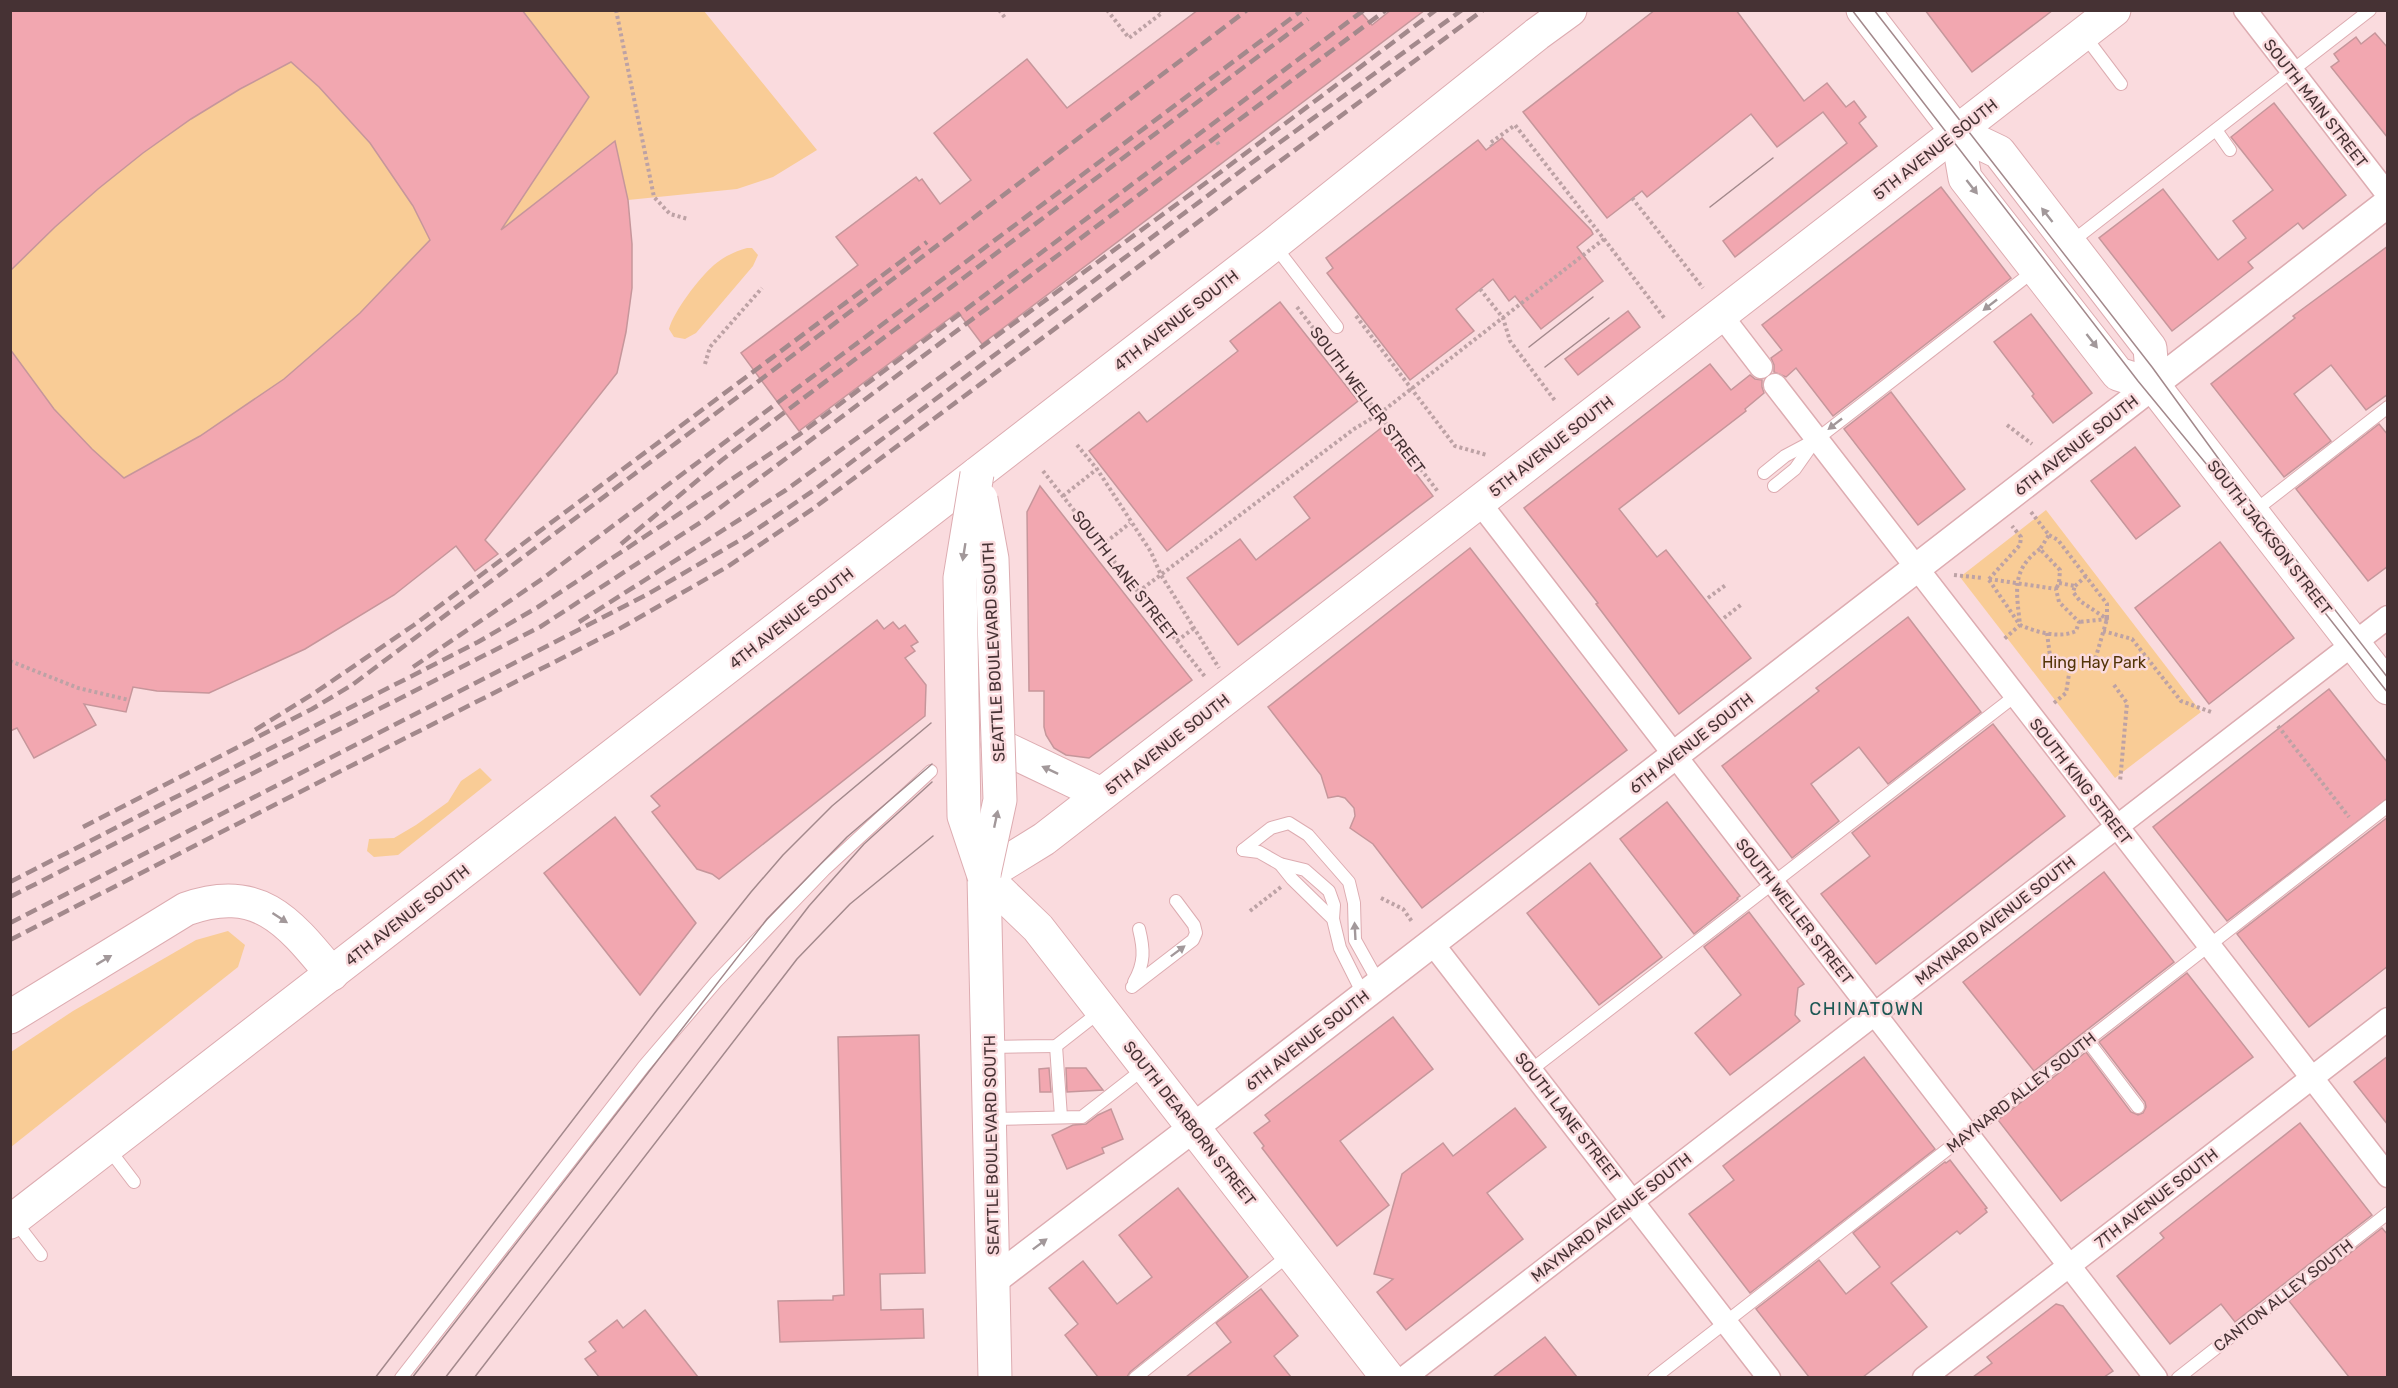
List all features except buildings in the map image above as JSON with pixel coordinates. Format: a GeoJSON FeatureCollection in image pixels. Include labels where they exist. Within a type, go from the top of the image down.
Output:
{"type":"FeatureCollection","features":[{"type":"Feature","properties":{"kind":"main road","name":"4TH AVENUE SOUTH"},"geometry":{"type":"LineString","coordinates":[[12,1221],[1274,244],[1547,22],[1570,10]]}},
{"type":"Feature","properties":{"kind":"main road"},"geometry":{"type":"LineString","coordinates":[[1863,10],[1957,132],[1999,152],[2150,348],[2153,385],[2118,374],[1965,178],[1957,132]]}},
{"type":"Feature","properties":{"kind":"main road","name":"5TH AVENUE SOUTH"},"geometry":{"type":"LineString","coordinates":[[984,876],[1044,838],[2114,10]]}},
{"type":"Feature","properties":{"kind":"main road","name":"SOUTH JACKSON STREET"},"geometry":{"type":"LineString","coordinates":[[2153,385],[2388,688]]}},
{"type":"Feature","properties":{"kind":"main road","name":"SEATTLE BOULEVARD SOUTH"},"geometry":{"type":"LineString","coordinates":[[977,474],[992,560],[1000,800],[984,876],[995,1377]]}},
{"type":"Feature","properties":{"kind":"main road","name":"SEATTLE BOULEVARD SOUTH"},"geometry":{"type":"LineString","coordinates":[[977,474],[960,590],[964,816],[984,876]]}},
{"type":"Feature","properties":{"kind":"main road"},"geometry":{"type":"LineString","coordinates":[[998,745],[1101,794]]}},
{"type":"Feature","properties":{"kind":"main road","name":"SOUTH DEARBORN STREET"},"geometry":{"type":"LineString","coordinates":[[984,876],[1038,928],[1388,1377]]}},
{"type":"Feature","properties":{"kind":"main road"},"geometry":{"type":"LineString","coordinates":[[10,1017],[186,909],[217,901],[248,903],[277,916],[296,931],[332,974]]}},
{"type":"Feature","properties":{"kind":"street","name":"SOUTH MAIN STREET"},"geometry":{"type":"LineString","coordinates":[[2245,10],[2388,195]]}},
{"type":"Feature","properties":{"kind":"street","name":"6TH AVENUE SOUTH"},"geometry":{"type":"LineString","coordinates":[[994,1280],[1372,989],[1423,933],[1674,755],[2388,203]]}},
{"type":"Feature","properties":{"kind":"street"},"geometry":{"type":"LineString","coordinates":[[1721,315],[1761,367]]}},
{"type":"Feature","properties":{"kind":"street","name":"SOUTH KING STREET"},"geometry":{"type":"LineString","coordinates":[[1775,385],[2388,1176]]}},
{"type":"Feature","properties":{"kind":"street","name":"SOUTH WELLER STREET"},"geometry":{"type":"LineString","coordinates":[[1479,502],[2156,1377]]}},
{"type":"Feature","properties":{"kind":"street","name":"MAYNARD AVENUE SOUTH"},"geometry":{"type":"LineString","coordinates":[[1404,1377],[2388,616]]}},
{"type":"Feature","properties":{"kind":"street","name":"SOUTH LANE STREET"},"geometry":{"type":"LineString","coordinates":[[1423,933],[1769,1377]]}},
{"type":"Feature","properties":{"kind":"street","name":"7TH AVENUE SOUTH"},"geometry":{"type":"LineString","coordinates":[[1924,1377],[2388,1019]]}},
{"type":"Feature","properties":{"kind":"lane"},"geometry":{"type":"LineString","coordinates":[[2069,243],[2370,10]]}},
{"type":"Feature","properties":{"kind":"lane"},"geometry":{"type":"LineString","coordinates":[[2083,34],[2121,84]]}},
{"type":"Feature","properties":{"kind":"lane"},"geometry":{"type":"LineString","coordinates":[[2216,130],[2230,150]]}},
{"type":"Feature","properties":{"kind":"lane","name":"SOUTH WELLER STREET"},"geometry":{"type":"LineString","coordinates":[[1274,244],[1337,327]]}},
{"type":"Feature","properties":{"kind":"lane"},"geometry":{"type":"LineString","coordinates":[[1764,473],[1785,456],[1817,439],[2036,269]]}},
{"type":"Feature","properties":{"kind":"lane"},"geometry":{"type":"LineString","coordinates":[[2252,513],[2388,407]]}},
{"type":"Feature","properties":{"kind":"lane"},"geometry":{"type":"LineString","coordinates":[[1773,486],[1795,469],[1817,439]]}},
{"type":"Feature","properties":{"kind":"lane"},"geometry":{"type":"LineString","coordinates":[[1531,1070],[2015,696]]}},
{"type":"Feature","properties":{"kind":"lane"},"geometry":{"type":"LineString","coordinates":[[401,1377],[644,1066],[716,982],[825,869],[931,771]]}},
{"type":"Feature","properties":{"kind":"lane","name":"MAYNARD ALLEY SOUTH"},"geometry":{"type":"LineString","coordinates":[[1654,1377],[2388,806]]}},
{"type":"Feature","properties":{"kind":"lane"},"geometry":{"type":"LineString","coordinates":[[1289,823],[1308,835],[1349,882],[1354,903],[1355,940],[1372,989],[1340,948],[1333,919],[1334,905],[1329,891],[1305,870],[1280,864],[1259,852],[1243,850],[1271,828],[1289,823]]}},
{"type":"Feature","properties":{"kind":"lane"},"geometry":{"type":"LineString","coordinates":[[1280,864],[1333,919]]}},
{"type":"Feature","properties":{"kind":"lane"},"geometry":{"type":"LineString","coordinates":[[1139,929],[1144,949],[1142,969],[1132,987],[1192,940],[1196,933],[1194,925],[1176,901]]}},
{"type":"Feature","properties":{"kind":"lane"},"geometry":{"type":"LineString","coordinates":[[989,1047],[1056,1046],[1102,1010]]}},
{"type":"Feature","properties":{"kind":"lane"},"geometry":{"type":"LineString","coordinates":[[2087,1040],[2138,1107]]}},
{"type":"Feature","properties":{"kind":"lane"},"geometry":{"type":"LineString","coordinates":[[1056,1046],[1061,1117]]}},
{"type":"Feature","properties":{"kind":"lane"},"geometry":{"type":"LineString","coordinates":[[990,1119],[1082,1117],[1146,1066]]}},
{"type":"Feature","properties":{"kind":"lane"},"geometry":{"type":"LineString","coordinates":[[107,1147],[134,1182]]}},
{"type":"Feature","properties":{"kind":"lane","name":"CANTON ALLEY SOUTH"},"geometry":{"type":"LineString","coordinates":[[2178,1377],[2388,1213]]}},
{"type":"Feature","properties":{"kind":"lane"},"geometry":{"type":"LineString","coordinates":[[12,1221],[41,1255]]}},
{"type":"Feature","properties":{"kind":"lane"},"geometry":{"type":"LineString","coordinates":[[1135,1377],[1291,1253]]}},
{"type":"Feature","properties":{"kind":"path"},"geometry":{"type":"LineString","coordinates":[[616,10],[654,197],[670,213],[688,219]]}},
{"type":"Feature","properties":{"kind":"path"},"geometry":{"type":"LineString","coordinates":[[999,10],[1006,19]]}},
{"type":"Feature","properties":{"kind":"path"},"geometry":{"type":"LineString","coordinates":[[1107,10],[1129,38],[1161,12]]}},
{"type":"Feature","properties":{"kind":"path"},"geometry":{"type":"LineString","coordinates":[[1492,146],[1490,143],[1515,125],[1665,319]]}},
{"type":"Feature","properties":{"kind":"path"},"geometry":{"type":"LineString","coordinates":[[1632,198],[1703,288]]}},
{"type":"Feature","properties":{"kind":"path"},"geometry":{"type":"LineString","coordinates":[[1138,592],[1354,429],[1379,414],[1604,239]]}},
{"type":"Feature","properties":{"kind":"path"},"geometry":{"type":"LineString","coordinates":[[705,364],[711,347],[762,288]]}},
{"type":"Feature","properties":{"kind":"path"},"geometry":{"type":"LineString","coordinates":[[1480,289],[1503,318],[1510,341],[1556,402]]}},
{"type":"Feature","properties":{"kind":"path","name":"SOUTH WELLER STREET"},"geometry":{"type":"LineString","coordinates":[[1297,307],[1439,493]]}},
{"type":"Feature","properties":{"kind":"path"},"geometry":{"type":"LineString","coordinates":[[1356,316],[1455,446],[1487,455]]}},
{"type":"Feature","properties":{"kind":"path"},"geometry":{"type":"LineString","coordinates":[[2007,425],[2032,444]]}},
{"type":"Feature","properties":{"kind":"path","name":"SOUTH LANE STREET"},"geometry":{"type":"LineString","coordinates":[[1077,445],[1096,469],[1151,552],[1161,575],[1219,668]]}},
{"type":"Feature","properties":{"kind":"path"},"geometry":{"type":"LineString","coordinates":[[1063,496],[1096,469]]}},
{"type":"Feature","properties":{"kind":"path","name":"SOUTH LANE STREET"},"geometry":{"type":"LineString","coordinates":[[1043,471],[1206,678]]}},
{"type":"Feature","properties":{"kind":"path"},"geometry":{"type":"LineString","coordinates":[[2031,512],[2049,535],[2058,540],[2107,604],[2107,619],[2095,660]]}},
{"type":"Feature","properties":{"kind":"path"},"geometry":{"type":"LineString","coordinates":[[1101,546],[1130,523]]}},
{"type":"Feature","properties":{"kind":"path"},"geometry":{"type":"LineString","coordinates":[[1989,579],[2020,544],[2021,537],[2012,526]]}},
{"type":"Feature","properties":{"kind":"path"},"geometry":{"type":"LineString","coordinates":[[2020,625],[2015,583],[2030,556],[2040,549],[2049,535]]}},
{"type":"Feature","properties":{"kind":"path"},"geometry":{"type":"LineString","coordinates":[[2040,549],[2060,570],[2060,583],[2056,589],[2059,602],[2079,622]]}},
{"type":"Feature","properties":{"kind":"path"},"geometry":{"type":"LineString","coordinates":[[1954,575],[1983,578]]}},
{"type":"Feature","properties":{"kind":"path"},"geometry":{"type":"LineString","coordinates":[[2086,576],[2075,586],[2073,592],[2080,601],[2107,619]]}},
{"type":"Feature","properties":{"kind":"path"},"geometry":{"type":"LineString","coordinates":[[1989,579],[2056,589]]}},
{"type":"Feature","properties":{"kind":"path"},"geometry":{"type":"LineString","coordinates":[[1989,579],[2020,625],[2032,631],[2067,635],[2076,631],[2079,622]]}},
{"type":"Feature","properties":{"kind":"path"},"geometry":{"type":"LineString","coordinates":[[2060,583],[2075,586]]}},
{"type":"Feature","properties":{"kind":"path"},"geometry":{"type":"LineString","coordinates":[[1708,598],[1727,584]]}},
{"type":"Feature","properties":{"kind":"path"},"geometry":{"type":"LineString","coordinates":[[1724,618],[1742,604]]}},
{"type":"Feature","properties":{"kind":"path"},"geometry":{"type":"LineString","coordinates":[[2079,622],[2107,619]]}},
{"type":"Feature","properties":{"kind":"path"},"geometry":{"type":"LineString","coordinates":[[2004,639],[2020,625]]}},
{"type":"Feature","properties":{"kind":"path"},"geometry":{"type":"LineString","coordinates":[[1177,641],[1194,628]]}},
{"type":"Feature","properties":{"kind":"path"},"geometry":{"type":"LineString","coordinates":[[2103,631],[2132,639],[2181,701],[2211,712]]}},
{"type":"Feature","properties":{"kind":"path"},"geometry":{"type":"LineString","coordinates":[[2047,633],[2050,656],[2071,662],[2095,660]]}},
{"type":"Feature","properties":{"kind":"path"},"geometry":{"type":"LineString","coordinates":[[2095,660],[2103,670]]}},
{"type":"Feature","properties":{"kind":"path"},"geometry":{"type":"LineString","coordinates":[[10,661],[78,688],[129,700]]}},
{"type":"Feature","properties":{"kind":"path"},"geometry":{"type":"LineString","coordinates":[[2054,703],[2066,693],[2071,662]]}},
{"type":"Feature","properties":{"kind":"path"},"geometry":{"type":"LineString","coordinates":[[2114,685],[2127,703],[2120,782]]}},
{"type":"Feature","properties":{"kind":"path"},"geometry":{"type":"LineString","coordinates":[[2276,723],[2358,829]]}},
{"type":"Feature","properties":{"kind":"path"},"geometry":{"type":"LineString","coordinates":[[1250,911],[1286,884]]}},
{"type":"Feature","properties":{"kind":"path"},"geometry":{"type":"LineString","coordinates":[[1382,897],[1403,909],[1423,933]]}},
{"type":"Feature","properties":{"kind":"green space"},"geometry":{"type":"Polygon","coordinates":[[[11,11],[704,11],[817,150],[773,177],[737,189],[628,200],[631,246],[630,287],[617,373],[305,649],[209,693],[157,691],[11,647],[11,11]]]}},
{"type":"Feature","properties":{"kind":"green space"},"geometry":{"type":"Polygon","coordinates":[[[747,248],[752,248],[758,255],[753,266],[696,333],[685,339],[674,337],[669,329],[681,304],[694,286],[718,262],[747,248]]]}},
{"type":"Feature","properties":{"kind":"green space","name":"Hing Hay Park"},"geometry":{"type":"Polygon","coordinates":[[[2046,510],[2201,712],[2115,778],[1960,577],[2046,510]]]}},
{"type":"Feature","properties":{"kind":"green space"},"geometry":{"type":"Polygon","coordinates":[[[480,768],[492,780],[398,855],[374,857],[367,851],[369,839],[394,838],[416,825],[448,802],[461,781],[480,768]]]}},
{"type":"Feature","properties":{"kind":"green space"},"geometry":{"type":"Polygon","coordinates":[[[228,931],[245,945],[238,967],[11,1147],[11,1052],[73,1011],[196,940],[228,931]]]}},
{"type":"Feature","properties":{"kind":"tram line"},"geometry":{"type":"LineString","coordinates":[[1852,10],[2138,381],[2245,511],[2388,693]]}},
{"type":"Feature","properties":{"kind":"tram line"},"geometry":{"type":"LineString","coordinates":[[1874,10],[2152,367],[2234,480],[2388,678]]}},
{"type":"Feature","properties":{"kind":"tram line"},"geometry":{"type":"LineString","coordinates":[[1710,207],[1773,158]]}},
{"type":"Feature","properties":{"kind":"tram line"},"geometry":{"type":"LineString","coordinates":[[1529,347],[1593,297]]}},
{"type":"Feature","properties":{"kind":"tram line"},"geometry":{"type":"LineString","coordinates":[[1545,367],[1609,318]]}},
{"type":"Feature","properties":{"kind":"tram line"},"geometry":{"type":"LineString","coordinates":[[375,1378],[657,1010],[751,892],[783,855],[832,806],[931,723]]}},
{"type":"Feature","properties":{"kind":"tram line"},"geometry":{"type":"LineString","coordinates":[[412,1378],[767,919],[847,837],[932,764]]}},
{"type":"Feature","properties":{"kind":"tram line"},"geometry":{"type":"LineString","coordinates":[[445,1378],[809,906],[864,844],[932,782]]}},
{"type":"Feature","properties":{"kind":"tram line"},"geometry":{"type":"LineString","coordinates":[[474,1378],[797,959],[850,904],[933,836]]}},
{"type":"Feature","properties":{"kind":"railway"},"geometry":{"type":"LineString","coordinates":[[83,827],[312,709],[352,685],[747,390],[1247,10]]}},
{"type":"Feature","properties":{"kind":"railway"},"geometry":{"type":"LineString","coordinates":[[10,882],[478,642],[538,607],[800,434],[1364,10]]}},
{"type":"Feature","properties":{"kind":"railway"},"geometry":{"type":"LineString","coordinates":[[10,897],[540,627],[701,522],[1386,10]]}},
{"type":"Feature","properties":{"kind":"railway"},"geometry":{"type":"LineString","coordinates":[[579,622],[786,490],[1218,174],[1436,10]]}},
{"type":"Feature","properties":{"kind":"railway"},"geometry":{"type":"LineString","coordinates":[[10,923],[648,594],[747,536],[814,490],[1246,167],[1462,10]]}},
{"type":"Feature","properties":{"kind":"railway"},"geometry":{"type":"LineString","coordinates":[[10,940],[619,629],[727,567],[814,508],[1483,10]]}},
{"type":"Feature","properties":{"kind":"railway"},"geometry":{"type":"LineString","coordinates":[[413,667],[542,579],[1301,11]]}},
{"type":"Feature","properties":{"kind":"railway"},"geometry":{"type":"LineString","coordinates":[[621,544],[722,460],[1308,19]]}},
{"type":"Feature","properties":{"kind":"railway"},"geometry":{"type":"LineString","coordinates":[[255,730],[313,694],[414,625],[927,242]]}},
{"type":"Feature","properties":{"kind":"district","name":"CHINATOWN"},"geometry":{"type":"Point","coordinates":[1867,1009]}}]}
